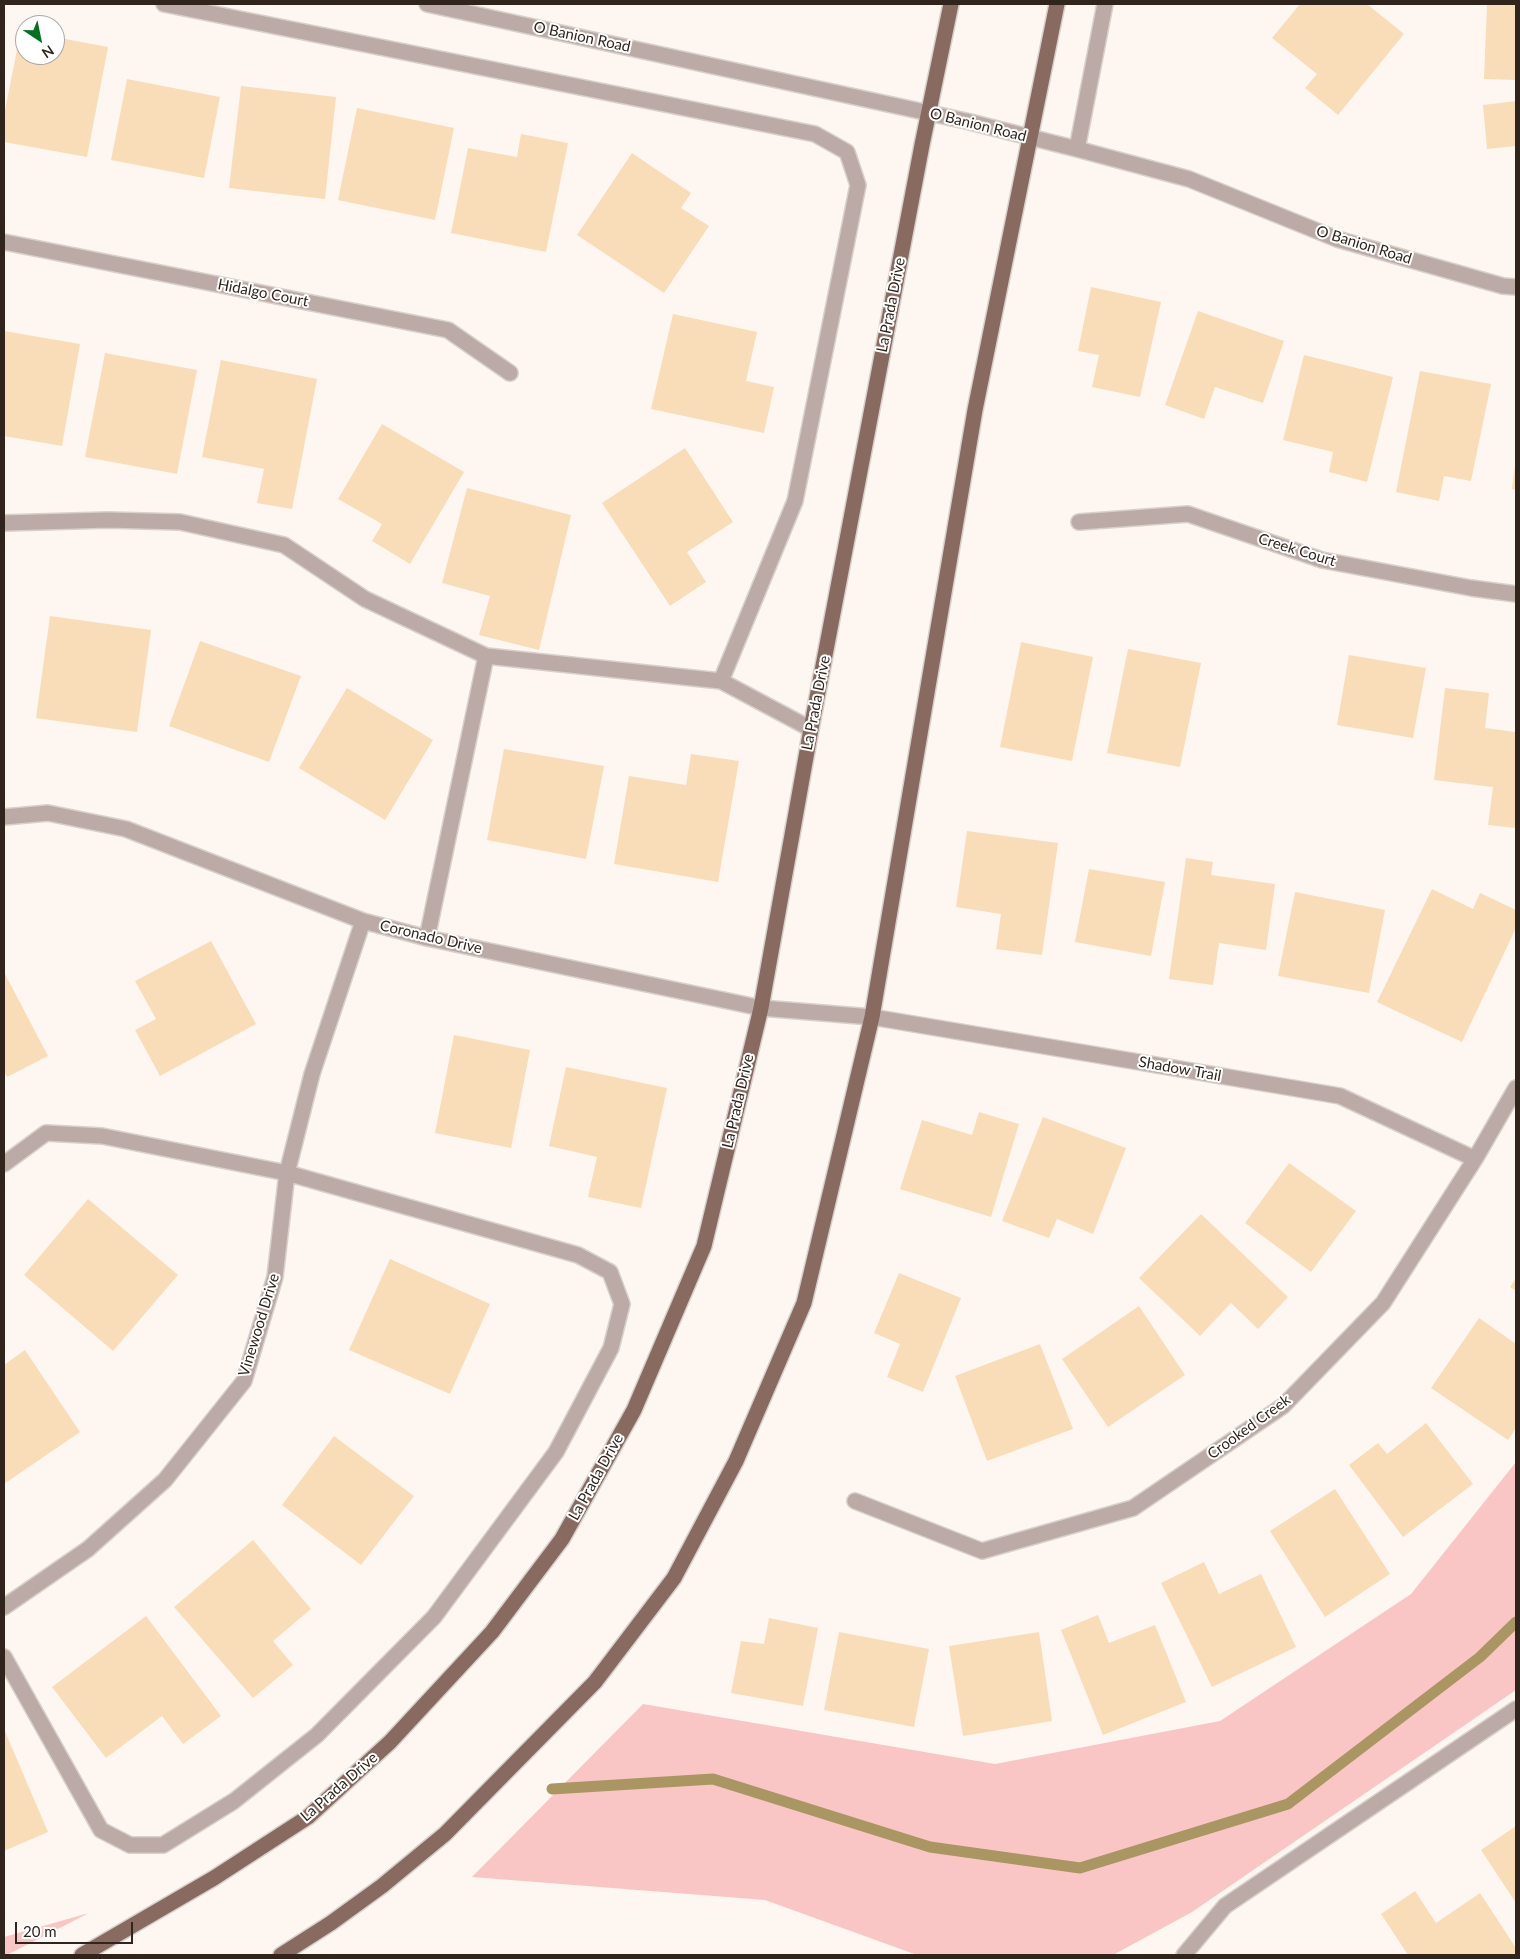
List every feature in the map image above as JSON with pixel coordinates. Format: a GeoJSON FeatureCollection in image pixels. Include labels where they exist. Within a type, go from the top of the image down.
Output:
{"type":"FeatureCollection","features":[{"type":"Feature","properties":{"kind":"main road","name":"La Prada Drive"},"geometry":{"type":"LineString","coordinates":[[82,1955],[214,1878],[308,1817],[390,1742],[492,1632],[562,1539],[634,1410],[704,1246],[761,1008],[811,730],[951,4]]}},
{"type":"Feature","properties":{"kind":"main road"},"geometry":{"type":"LineString","coordinates":[[281,1955],[368,1896],[445,1834],[595,1682],[674,1578],[736,1461],[804,1303],[872,1017],[975,410],[1057,4]]}},
{"type":"Feature","properties":{"kind":"street"},"geometry":{"type":"LineString","coordinates":[[164,4],[815,134],[847,152],[858,185],[795,501],[721,681]]}},
{"type":"Feature","properties":{"kind":"street","name":"O Banion Road"},"geometry":{"type":"LineString","coordinates":[[427,4],[930,113],[1077,149],[1189,179],[1337,239],[1503,286],[1516,287]]}},
{"type":"Feature","properties":{"kind":"street"},"geometry":{"type":"LineString","coordinates":[[1077,149],[1105,4]]}},
{"type":"Feature","properties":{"kind":"street","name":"Hidalgo Court"},"geometry":{"type":"LineString","coordinates":[[4,242],[448,330],[510,373]]}},
{"type":"Feature","properties":{"kind":"street","name":"Creek Court"},"geometry":{"type":"LineString","coordinates":[[1078,522],[1188,514],[1322,560],[1471,588],[1516,594]]}},
{"type":"Feature","properties":{"kind":"street"},"geometry":{"type":"LineString","coordinates":[[4,523],[108,520],[180,522],[284,546],[365,599],[486,656],[721,681],[811,730]]}},
{"type":"Feature","properties":{"kind":"street"},"geometry":{"type":"LineString","coordinates":[[427,938],[486,656]]}},
{"type":"Feature","properties":{"kind":"street","name":"Coronado Drive"},"geometry":{"type":"LineString","coordinates":[[4,817],[48,813],[126,829],[362,920],[427,938],[761,1008],[872,1017]]}},
{"type":"Feature","properties":{"kind":"street","name":"Vinewood Drive"},"geometry":{"type":"LineString","coordinates":[[4,1607],[88,1549],[165,1480],[244,1381],[275,1277],[287,1173],[312,1074],[362,920]]}},
{"type":"Feature","properties":{"kind":"street","name":"Shadow Trail"},"geometry":{"type":"LineString","coordinates":[[872,1017],[1340,1096],[1475,1159]]}},
{"type":"Feature","properties":{"kind":"street","name":"Crooked Creek"},"geometry":{"type":"LineString","coordinates":[[855,1501],[982,1552],[1133,1508],[1283,1406],[1383,1303],[1475,1159],[1516,1088]]}},
{"type":"Feature","properties":{"kind":"street"},"geometry":{"type":"LineString","coordinates":[[4,1164],[46,1133],[102,1136],[287,1173],[578,1255],[610,1272],[622,1304],[611,1348],[556,1452],[434,1616],[324,1728],[234,1801],[163,1845],[130,1845],[101,1830],[4,1657]]}},
{"type":"Feature","properties":{"kind":"street"},"geometry":{"type":"LineString","coordinates":[[1184,1955],[1225,1906],[1516,1709]]}},
{"type":"Feature","properties":{"kind":"shaded area"},"geometry":{"type":"Polygon","coordinates":[[[1516,1462],[1516,1690],[1192,1912],[1113,1955],[917,1955],[765,1900],[472,1877],[643,1704],[995,1764],[1220,1721],[1411,1594],[1516,1462]]]}},
{"type":"Feature","properties":{"kind":"shaded area"},"geometry":{"type":"Polygon","coordinates":[[[89,1913],[7,1955],[4,1955],[4,1937],[89,1913]]]}},
{"type":"Feature","properties":{"kind":"building"},"geometry":{"type":"Polygon","coordinates":[[[1300,4],[1367,4],[1404,34],[1338,115],[1305,88],[1317,74],[1272,38],[1300,4]]]}},
{"type":"Feature","properties":{"kind":"building"},"geometry":{"type":"Polygon","coordinates":[[[1487,4],[1516,4],[1516,80],[1484,79],[1487,4]]]}},
{"type":"Feature","properties":{"kind":"building"},"geometry":{"type":"Polygon","coordinates":[[[65,39],[108,47],[87,157],[4,142],[4,115],[15,60],[15,65],[65,65],[65,39]]]}},
{"type":"Feature","properties":{"kind":"building"},"geometry":{"type":"Polygon","coordinates":[[[127,79],[220,97],[204,178],[111,160],[127,79]]]}},
{"type":"Feature","properties":{"kind":"building"},"geometry":{"type":"Polygon","coordinates":[[[241,86],[336,97],[325,199],[229,188],[241,86]]]}},
{"type":"Feature","properties":{"kind":"building"},"geometry":{"type":"Polygon","coordinates":[[[1516,101],[1516,146],[1487,149],[1483,105],[1516,101]]]}},
{"type":"Feature","properties":{"kind":"building"},"geometry":{"type":"Polygon","coordinates":[[[357,108],[454,128],[435,220],[338,200],[357,108]]]}},
{"type":"Feature","properties":{"kind":"building"},"geometry":{"type":"Polygon","coordinates":[[[521,134],[568,143],[546,252],[451,233],[468,148],[517,157],[521,134]]]}},
{"type":"Feature","properties":{"kind":"building"},"geometry":{"type":"Polygon","coordinates":[[[632,153],[691,193],[681,208],[709,226],[664,293],[577,235],[632,153]]]}},
{"type":"Feature","properties":{"kind":"building"},"geometry":{"type":"Polygon","coordinates":[[[1091,287],[1161,302],[1140,397],[1092,387],[1099,355],[1078,351],[1091,287]]]}},
{"type":"Feature","properties":{"kind":"building"},"geometry":{"type":"Polygon","coordinates":[[[1198,311],[1284,341],[1263,403],[1215,387],[1204,419],[1165,405],[1198,311]]]}},
{"type":"Feature","properties":{"kind":"building"},"geometry":{"type":"Polygon","coordinates":[[[673,314],[757,332],[746,381],[774,387],[764,433],[651,409],[673,314]]]}},
{"type":"Feature","properties":{"kind":"building"},"geometry":{"type":"Polygon","coordinates":[[[4,331],[80,344],[62,446],[4,436],[4,331]]]}},
{"type":"Feature","properties":{"kind":"building"},"geometry":{"type":"Polygon","coordinates":[[[105,353],[197,370],[177,474],[85,457],[105,353]]]}},
{"type":"Feature","properties":{"kind":"building"},"geometry":{"type":"Polygon","coordinates":[[[1304,355],[1393,377],[1367,482],[1329,472],[1333,452],[1283,440],[1304,355]]]}},
{"type":"Feature","properties":{"kind":"building"},"geometry":{"type":"Polygon","coordinates":[[[221,360],[317,379],[292,509],[257,503],[264,469],[202,457],[221,360]]]}},
{"type":"Feature","properties":{"kind":"building"},"geometry":{"type":"Polygon","coordinates":[[[1420,371],[1491,384],[1471,481],[1444,476],[1439,501],[1396,492],[1420,371]]]}},
{"type":"Feature","properties":{"kind":"building"},"geometry":{"type":"Polygon","coordinates":[[[382,424],[464,472],[410,564],[372,541],[382,524],[338,499],[382,424]]]}},
{"type":"Feature","properties":{"kind":"building"},"geometry":{"type":"Polygon","coordinates":[[[685,448],[733,522],[687,552],[706,582],[670,606],[602,503],[685,448]]]}},
{"type":"Feature","properties":{"kind":"building"},"geometry":{"type":"Polygon","coordinates":[[[1516,465],[1516,490],[1512,489],[1516,465]]]}},
{"type":"Feature","properties":{"kind":"building"},"geometry":{"type":"Polygon","coordinates":[[[467,488],[571,515],[539,650],[479,635],[490,596],[442,583],[467,488]]]}},
{"type":"Feature","properties":{"kind":"building"},"geometry":{"type":"Polygon","coordinates":[[[50,616],[151,630],[137,732],[36,718],[50,616]]]}},
{"type":"Feature","properties":{"kind":"building"},"geometry":{"type":"Polygon","coordinates":[[[200,641],[301,676],[269,762],[169,726],[200,641]]]}},
{"type":"Feature","properties":{"kind":"building"},"geometry":{"type":"Polygon","coordinates":[[[1021,642],[1093,657],[1072,761],[1000,747],[1021,642]]]}},
{"type":"Feature","properties":{"kind":"building"},"geometry":{"type":"Polygon","coordinates":[[[1128,649],[1201,663],[1180,767],[1107,753],[1128,649]]]}},
{"type":"Feature","properties":{"kind":"building"},"geometry":{"type":"Polygon","coordinates":[[[1349,655],[1426,668],[1413,738],[1337,725],[1349,655]]]}},
{"type":"Feature","properties":{"kind":"building"},"geometry":{"type":"Polygon","coordinates":[[[347,688],[433,740],[385,820],[299,768],[347,688]]]}},
{"type":"Feature","properties":{"kind":"building"},"geometry":{"type":"Polygon","coordinates":[[[1445,688],[1489,693],[1485,728],[1516,732],[1516,828],[1488,825],[1493,787],[1434,780],[1445,688]]]}},
{"type":"Feature","properties":{"kind":"building"},"geometry":{"type":"Polygon","coordinates":[[[504,749],[604,766],[586,859],[487,840],[504,749]]]}},
{"type":"Feature","properties":{"kind":"building"},"geometry":{"type":"Polygon","coordinates":[[[691,754],[739,761],[718,882],[614,864],[629,776],[686,785],[691,754]]]}},
{"type":"Feature","properties":{"kind":"building"},"geometry":{"type":"Polygon","coordinates":[[[967,831],[1058,843],[1042,955],[996,949],[1001,914],[956,907],[967,831]]]}},
{"type":"Feature","properties":{"kind":"building"},"geometry":{"type":"Polygon","coordinates":[[[1186,858],[1213,862],[1211,875],[1275,884],[1266,950],[1219,943],[1213,985],[1169,979],[1186,858]]]}},
{"type":"Feature","properties":{"kind":"building"},"geometry":{"type":"Polygon","coordinates":[[[1089,869],[1165,882],[1151,956],[1075,942],[1089,869]]]}},
{"type":"Feature","properties":{"kind":"building"},"geometry":{"type":"Polygon","coordinates":[[[1432,889],[1473,909],[1480,893],[1516,910],[1516,928],[1462,1042],[1377,1002],[1432,889]]]}},
{"type":"Feature","properties":{"kind":"building"},"geometry":{"type":"Polygon","coordinates":[[[1295,892],[1385,910],[1369,993],[1278,976],[1295,892]]]}},
{"type":"Feature","properties":{"kind":"building"},"geometry":{"type":"Polygon","coordinates":[[[211,941],[256,1024],[160,1076],[135,1030],[156,1019],[135,981],[211,941]]]}},
{"type":"Feature","properties":{"kind":"building"},"geometry":{"type":"Polygon","coordinates":[[[4,972],[48,1056],[7,1077],[4,1071],[4,972]]]}},
{"type":"Feature","properties":{"kind":"building"},"geometry":{"type":"Polygon","coordinates":[[[454,1035],[530,1050],[511,1148],[435,1133],[454,1035]]]}},
{"type":"Feature","properties":{"kind":"building"},"geometry":{"type":"Polygon","coordinates":[[[566,1067],[667,1088],[641,1208],[588,1197],[597,1157],[549,1146],[566,1067]]]}},
{"type":"Feature","properties":{"kind":"building"},"geometry":{"type":"Polygon","coordinates":[[[979,1112],[1019,1124],[991,1217],[900,1189],[922,1120],[972,1135],[979,1112]]]}},
{"type":"Feature","properties":{"kind":"building"},"geometry":{"type":"Polygon","coordinates":[[[1043,1117],[1126,1148],[1093,1234],[1057,1219],[1049,1238],[1002,1221],[1043,1117]]]}},
{"type":"Feature","properties":{"kind":"building"},"geometry":{"type":"Polygon","coordinates":[[[1289,1163],[1356,1211],[1311,1272],[1245,1223],[1289,1163]]]}},
{"type":"Feature","properties":{"kind":"building"},"geometry":{"type":"Polygon","coordinates":[[[88,1199],[178,1275],[113,1351],[24,1275],[88,1199]]]}},
{"type":"Feature","properties":{"kind":"building"},"geometry":{"type":"Polygon","coordinates":[[[1201,1214],[1288,1297],[1258,1329],[1231,1303],[1200,1336],[1139,1278],[1201,1214]]]}},
{"type":"Feature","properties":{"kind":"building"},"geometry":{"type":"Polygon","coordinates":[[[390,1259],[490,1304],[450,1394],[349,1350],[390,1259]]]}},
{"type":"Feature","properties":{"kind":"building"},"geometry":{"type":"Polygon","coordinates":[[[899,1273],[961,1298],[923,1392],[887,1377],[900,1344],[874,1333],[899,1273]]]}},
{"type":"Feature","properties":{"kind":"building"},"geometry":{"type":"Polygon","coordinates":[[[1516,1278],[1516,1291],[1510,1287],[1516,1278]]]}},
{"type":"Feature","properties":{"kind":"building"},"geometry":{"type":"Polygon","coordinates":[[[1139,1306],[1185,1375],[1108,1427],[1062,1359],[1139,1306]]]}},
{"type":"Feature","properties":{"kind":"building"},"geometry":{"type":"Polygon","coordinates":[[[1479,1318],[1516,1344],[1516,1428],[1508,1440],[1431,1388],[1479,1318]]]}},
{"type":"Feature","properties":{"kind":"building"},"geometry":{"type":"Polygon","coordinates":[[[1040,1344],[1073,1429],[987,1461],[955,1376],[1040,1344]]]}},
{"type":"Feature","properties":{"kind":"building"},"geometry":{"type":"Polygon","coordinates":[[[25,1350],[80,1432],[4,1484],[4,1365],[25,1350]]]}},
{"type":"Feature","properties":{"kind":"building"},"geometry":{"type":"Polygon","coordinates":[[[1426,1423],[1473,1484],[1403,1537],[1349,1465],[1378,1443],[1387,1454],[1426,1423]]]}},
{"type":"Feature","properties":{"kind":"building"},"geometry":{"type":"Polygon","coordinates":[[[334,1436],[414,1496],[361,1565],[282,1505],[334,1436]]]}},
{"type":"Feature","properties":{"kind":"building"},"geometry":{"type":"Polygon","coordinates":[[[1335,1489],[1390,1574],[1325,1617],[1270,1531],[1335,1489]]]}},
{"type":"Feature","properties":{"kind":"building"},"geometry":{"type":"Polygon","coordinates":[[[253,1540],[311,1609],[273,1641],[293,1665],[253,1698],[174,1607],[253,1540]]]}},
{"type":"Feature","properties":{"kind":"building"},"geometry":{"type":"Polygon","coordinates":[[[1204,1562],[1219,1594],[1261,1574],[1296,1647],[1212,1687],[1161,1583],[1204,1562]]]}},
{"type":"Feature","properties":{"kind":"building"},"geometry":{"type":"Polygon","coordinates":[[[1098,1615],[1109,1643],[1155,1625],[1186,1702],[1103,1735],[1061,1630],[1098,1615]]]}},
{"type":"Feature","properties":{"kind":"building"},"geometry":{"type":"Polygon","coordinates":[[[146,1616],[221,1716],[183,1744],[162,1716],[106,1758],[52,1687],[146,1616]]]}},
{"type":"Feature","properties":{"kind":"building"},"geometry":{"type":"Polygon","coordinates":[[[769,1618],[818,1628],[803,1706],[731,1693],[741,1641],[764,1644],[769,1618]]]}},
{"type":"Feature","properties":{"kind":"building"},"geometry":{"type":"Polygon","coordinates":[[[839,1632],[929,1649],[914,1727],[824,1710],[839,1632]]]}},
{"type":"Feature","properties":{"kind":"building"},"geometry":{"type":"Polygon","coordinates":[[[1039,1632],[1052,1721],[963,1736],[949,1646],[1039,1632]]]}},
{"type":"Feature","properties":{"kind":"building"},"geometry":{"type":"Polygon","coordinates":[[[4,1729],[48,1832],[4,1851],[4,1729]]]}},
{"type":"Feature","properties":{"kind":"building"},"geometry":{"type":"Polygon","coordinates":[[[1516,1826],[1516,1903],[1481,1850],[1516,1826]]]}},
{"type":"Feature","properties":{"kind":"building"},"geometry":{"type":"Polygon","coordinates":[[[1415,1891],[1436,1923],[1480,1893],[1516,1948],[1516,1955],[1408,1955],[1381,1914],[1415,1891]]]}},
{"type":"Feature","properties":{"kind":"waterway"},"geometry":{"type":"LineString","coordinates":[[552,1789],[713,1779],[930,1847],[1080,1868],[1288,1804],[1480,1657],[1516,1622]]}}]}
